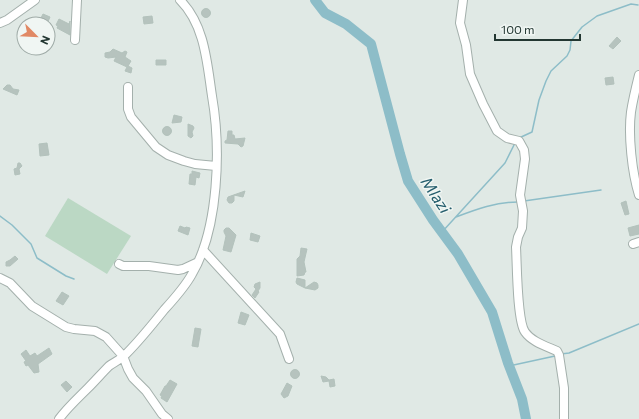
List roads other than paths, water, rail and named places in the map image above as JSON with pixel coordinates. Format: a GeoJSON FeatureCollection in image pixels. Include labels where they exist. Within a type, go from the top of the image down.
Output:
{"type":"FeatureCollection","features":[{"type":"Feature","properties":{"kind":"street"},"geometry":{"type":"LineString","coordinates":[[0,23],[7,20],[35,0]]}},
{"type":"Feature","properties":{"kind":"street"},"geometry":{"type":"LineString","coordinates":[[75,40],[77,0]]}},
{"type":"Feature","properties":{"kind":"street"},"geometry":{"type":"LineString","coordinates":[[59,419],[100,375],[124,356],[188,281],[203,250],[215,196],[217,127],[202,38],[190,10],[180,0]]}},
{"type":"Feature","properties":{"kind":"street"},"geometry":{"type":"LineString","coordinates":[[463,0],[460,23],[466,45],[470,74],[497,131],[507,138],[519,142],[524,150],[525,159],[520,195],[522,228],[516,247],[520,319],[524,332],[532,339],[557,351],[559,354],[564,388],[564,419]]}},
{"type":"Feature","properties":{"kind":"street"},"geometry":{"type":"LineString","coordinates":[[639,75],[630,121],[634,173],[639,195]]}},
{"type":"Feature","properties":{"kind":"street"},"geometry":{"type":"LineString","coordinates":[[128,86],[128,109],[130,118],[156,148],[168,155],[194,164],[216,166]]}},
{"type":"Feature","properties":{"kind":"street"},"geometry":{"type":"LineString","coordinates":[[203,250],[280,334],[288,359]]}},
{"type":"Feature","properties":{"kind":"street"},"geometry":{"type":"LineString","coordinates":[[119,264],[123,266],[149,266],[178,270],[198,262]]}},
{"type":"Feature","properties":{"kind":"street"},"geometry":{"type":"LineString","coordinates":[[0,278],[10,283],[32,306],[66,327],[90,330],[101,334],[124,356],[128,370],[133,378],[146,391],[162,414],[168,419]]}},
{"type":"Feature","properties":{"kind":"waterway","name":"Mlazi"},"geometry":{"type":"LineString","coordinates":[[315,0],[325,13],[346,24],[371,44],[408,181],[433,220],[458,254],[492,312],[508,363],[522,399],[526,419]]}},
{"type":"Feature","properties":{"kind":"waterway"},"geometry":{"type":"LineString","coordinates":[[519,138],[532,132],[539,100],[546,81],[551,71],[567,56],[570,50],[571,41],[582,27],[597,16],[631,4],[638,5]]}},
{"type":"Feature","properties":{"kind":"waterway"},"geometry":{"type":"LineString","coordinates":[[442,232],[505,163],[515,143]]}},
{"type":"Feature","properties":{"kind":"waterway"},"geometry":{"type":"LineString","coordinates":[[524,201],[601,190]]}},
{"type":"Feature","properties":{"kind":"waterway"},"geometry":{"type":"LineString","coordinates":[[456,217],[494,205],[518,202]]}},
{"type":"Feature","properties":{"kind":"waterway"},"geometry":{"type":"LineString","coordinates":[[0,216],[12,225],[31,244],[37,258],[66,276],[74,279]]}},
{"type":"Feature","properties":{"kind":"waterway"},"geometry":{"type":"LineString","coordinates":[[561,354],[569,353],[639,324]]}},
{"type":"Feature","properties":{"kind":"waterway"},"geometry":{"type":"LineString","coordinates":[[509,366],[555,356]]}}]}
